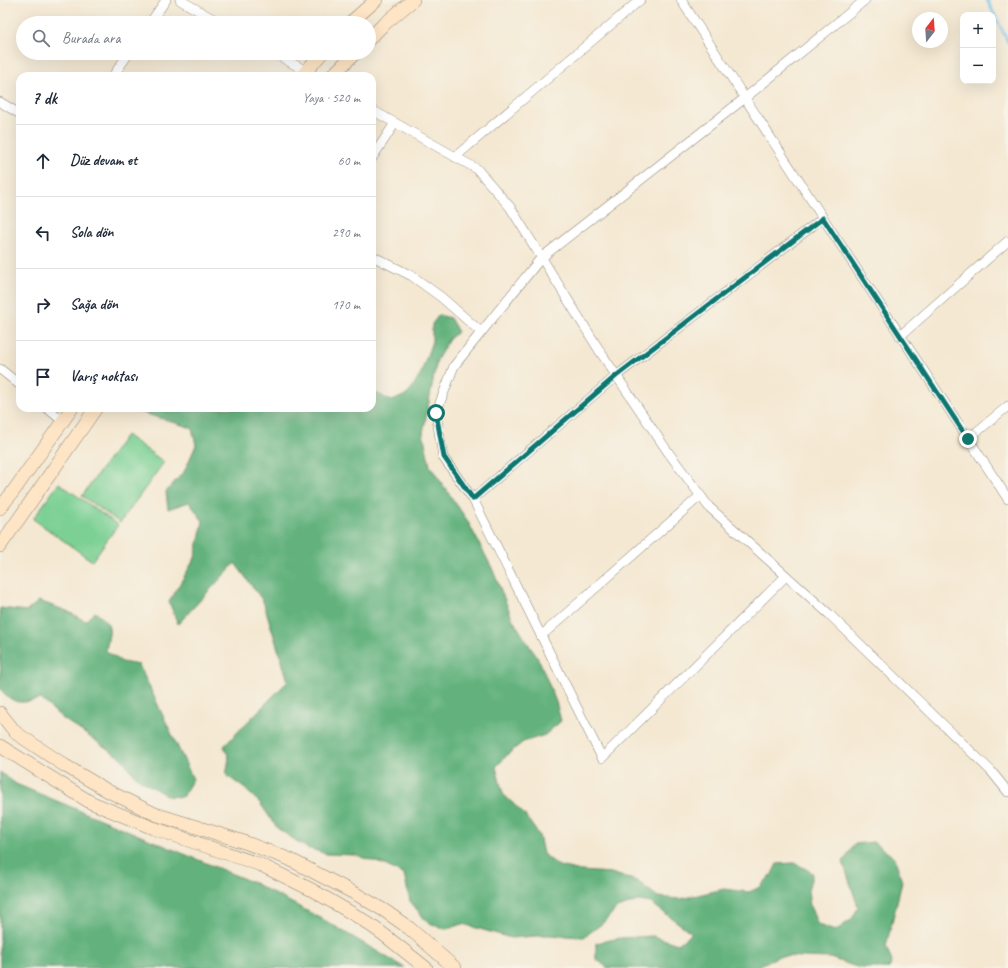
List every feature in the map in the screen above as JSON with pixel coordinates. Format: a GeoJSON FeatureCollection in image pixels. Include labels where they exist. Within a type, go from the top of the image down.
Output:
{"type":"FeatureCollection","features":[{"type":"Feature","properties":{"kind":"main road"},"geometry":{"type":"LineString","coordinates":[[358,16],[376,0]]}},
{"type":"Feature","properties":{"kind":"main road"},"geometry":{"type":"LineString","coordinates":[[376,32],[413,0]]}},
{"type":"Feature","properties":{"kind":"main road"},"geometry":{"type":"LineString","coordinates":[[305,72],[316,60]]}},
{"type":"Feature","properties":{"kind":"main road"},"geometry":{"type":"LineString","coordinates":[[336,72],[348,60]]}},
{"type":"Feature","properties":{"kind":"main road"},"geometry":{"type":"LineString","coordinates":[[0,508],[69,412]]}},
{"type":"Feature","properties":{"kind":"main road"},"geometry":{"type":"LineString","coordinates":[[0,546],[93,412]]}},
{"type":"Feature","properties":{"kind":"main road"},"geometry":{"type":"LineString","coordinates":[[0,713],[16,733],[64,766],[108,790],[156,814],[244,842],[289,859],[356,894],[385,911],[409,928],[455,968]]}},
{"type":"Feature","properties":{"kind":"main road"},"geometry":{"type":"LineString","coordinates":[[0,746],[90,802],[153,828],[261,865],[312,890],[360,918],[426,968]]}},
{"type":"Feature","properties":{"kind":"street"},"geometry":{"type":"LineString","coordinates":[[155,16],[166,0]]}},
{"type":"Feature","properties":{"kind":"street"},"geometry":{"type":"LineString","coordinates":[[180,0],[208,16]]}},
{"type":"Feature","properties":{"kind":"street"},"geometry":{"type":"LineString","coordinates":[[455,157],[640,0]]}},
{"type":"Feature","properties":{"kind":"street"},"geometry":{"type":"LineString","coordinates":[[681,0],[1008,500]]}},
{"type":"Feature","properties":{"kind":"street"},"geometry":{"type":"LineString","coordinates":[[786,576],[602,758],[473,499],[444,457],[436,413],[454,366],[541,258],[745,98],[865,0]]}},
{"type":"Feature","properties":{"kind":"street"},"geometry":{"type":"LineString","coordinates":[[116,72],[124,60]]}},
{"type":"Feature","properties":{"kind":"street"},"geometry":{"type":"LineString","coordinates":[[284,60],[302,72]]}},
{"type":"Feature","properties":{"kind":"street"},"geometry":{"type":"LineString","coordinates":[[0,102],[16,112]]}},
{"type":"Feature","properties":{"kind":"street"},"geometry":{"type":"LineString","coordinates":[[376,112],[477,169],[505,202],[616,376],[668,452],[709,507],[829,614],[991,771],[1008,792]]}},
{"type":"Feature","properties":{"kind":"street"},"geometry":{"type":"LineString","coordinates":[[376,152],[395,123]]}},
{"type":"Feature","properties":{"kind":"street"},"geometry":{"type":"LineString","coordinates":[[473,499],[616,376],[823,218]]}},
{"type":"Feature","properties":{"kind":"street"},"geometry":{"type":"LineString","coordinates":[[900,336],[1008,241]]}},
{"type":"Feature","properties":{"kind":"street"},"geometry":{"type":"LineString","coordinates":[[376,258],[412,276],[441,297],[481,332]]}},
{"type":"Feature","properties":{"kind":"street"},"geometry":{"type":"LineString","coordinates":[[0,369],[16,383]]}},
{"type":"Feature","properties":{"kind":"street"},"geometry":{"type":"LineString","coordinates":[[968,439],[1008,406]]}},
{"type":"Feature","properties":{"kind":"street"},"geometry":{"type":"LineString","coordinates":[[52,412],[63,421]]}},
{"type":"Feature","properties":{"kind":"street"},"geometry":{"type":"LineString","coordinates":[[541,636],[700,496]]}},
{"type":"Feature","properties":{"kind":"green space"},"geometry":{"type":"Polygon","coordinates":[[[439,315],[450,318],[458,332],[449,339],[437,360],[423,433],[430,466],[467,520],[492,568],[513,620],[540,662],[556,702],[561,721],[545,735],[523,742],[508,754],[496,767],[503,794],[524,814],[539,835],[543,854],[559,866],[581,871],[611,873],[637,881],[658,897],[680,899],[724,889],[749,892],[760,887],[772,874],[777,864],[795,863],[813,873],[808,890],[810,906],[818,925],[835,931],[852,919],[858,907],[843,862],[855,844],[873,842],[895,858],[902,882],[886,946],[892,962],[889,968],[860,968],[830,958],[779,956],[758,966],[757,968],[608,968],[596,959],[596,943],[620,938],[653,936],[678,944],[692,933],[651,903],[638,901],[617,908],[603,923],[584,937],[548,935],[511,938],[463,924],[445,929],[427,922],[410,901],[404,875],[385,865],[355,855],[327,854],[307,848],[277,828],[260,803],[244,788],[226,775],[229,758],[224,746],[288,681],[263,601],[235,563],[178,624],[169,602],[195,558],[203,521],[189,502],[168,509],[166,492],[185,470],[196,445],[192,428],[140,412],[376,412],[376,393],[392,401],[408,394],[421,373],[432,341],[432,324],[439,315]]]}},
{"type":"Feature","properties":{"kind":"green space"},"geometry":{"type":"Polygon","coordinates":[[[126,435],[164,462],[120,523],[82,496],[126,435]]]}},
{"type":"Feature","properties":{"kind":"green space"},"geometry":{"type":"Polygon","coordinates":[[[59,483],[118,525],[92,561],[33,519],[59,483]]]}},
{"type":"Feature","properties":{"kind":"green space"},"geometry":{"type":"Polygon","coordinates":[[[39,601],[67,611],[85,621],[95,612],[106,621],[108,625],[109,633],[106,651],[122,662],[139,665],[193,779],[182,797],[167,796],[137,778],[121,758],[62,718],[41,699],[28,702],[18,702],[14,701],[0,689],[0,608],[27,611],[39,601]]]}},
{"type":"Feature","properties":{"kind":"green space"},"geometry":{"type":"Polygon","coordinates":[[[0,772],[16,784],[254,883],[326,921],[405,968],[0,968],[0,772]]]}},
{"type":"Feature","properties":{"kind":"waterway"},"geometry":{"type":"LineString","coordinates":[[987,0],[1008,42]]}},
{"type":"Feature","properties":{"kind":"route"},"geometry":{"type":"LineString","coordinates":[[436,413],[444,457],[473,499],[616,376],[823,218],[968,439]]}}]}
